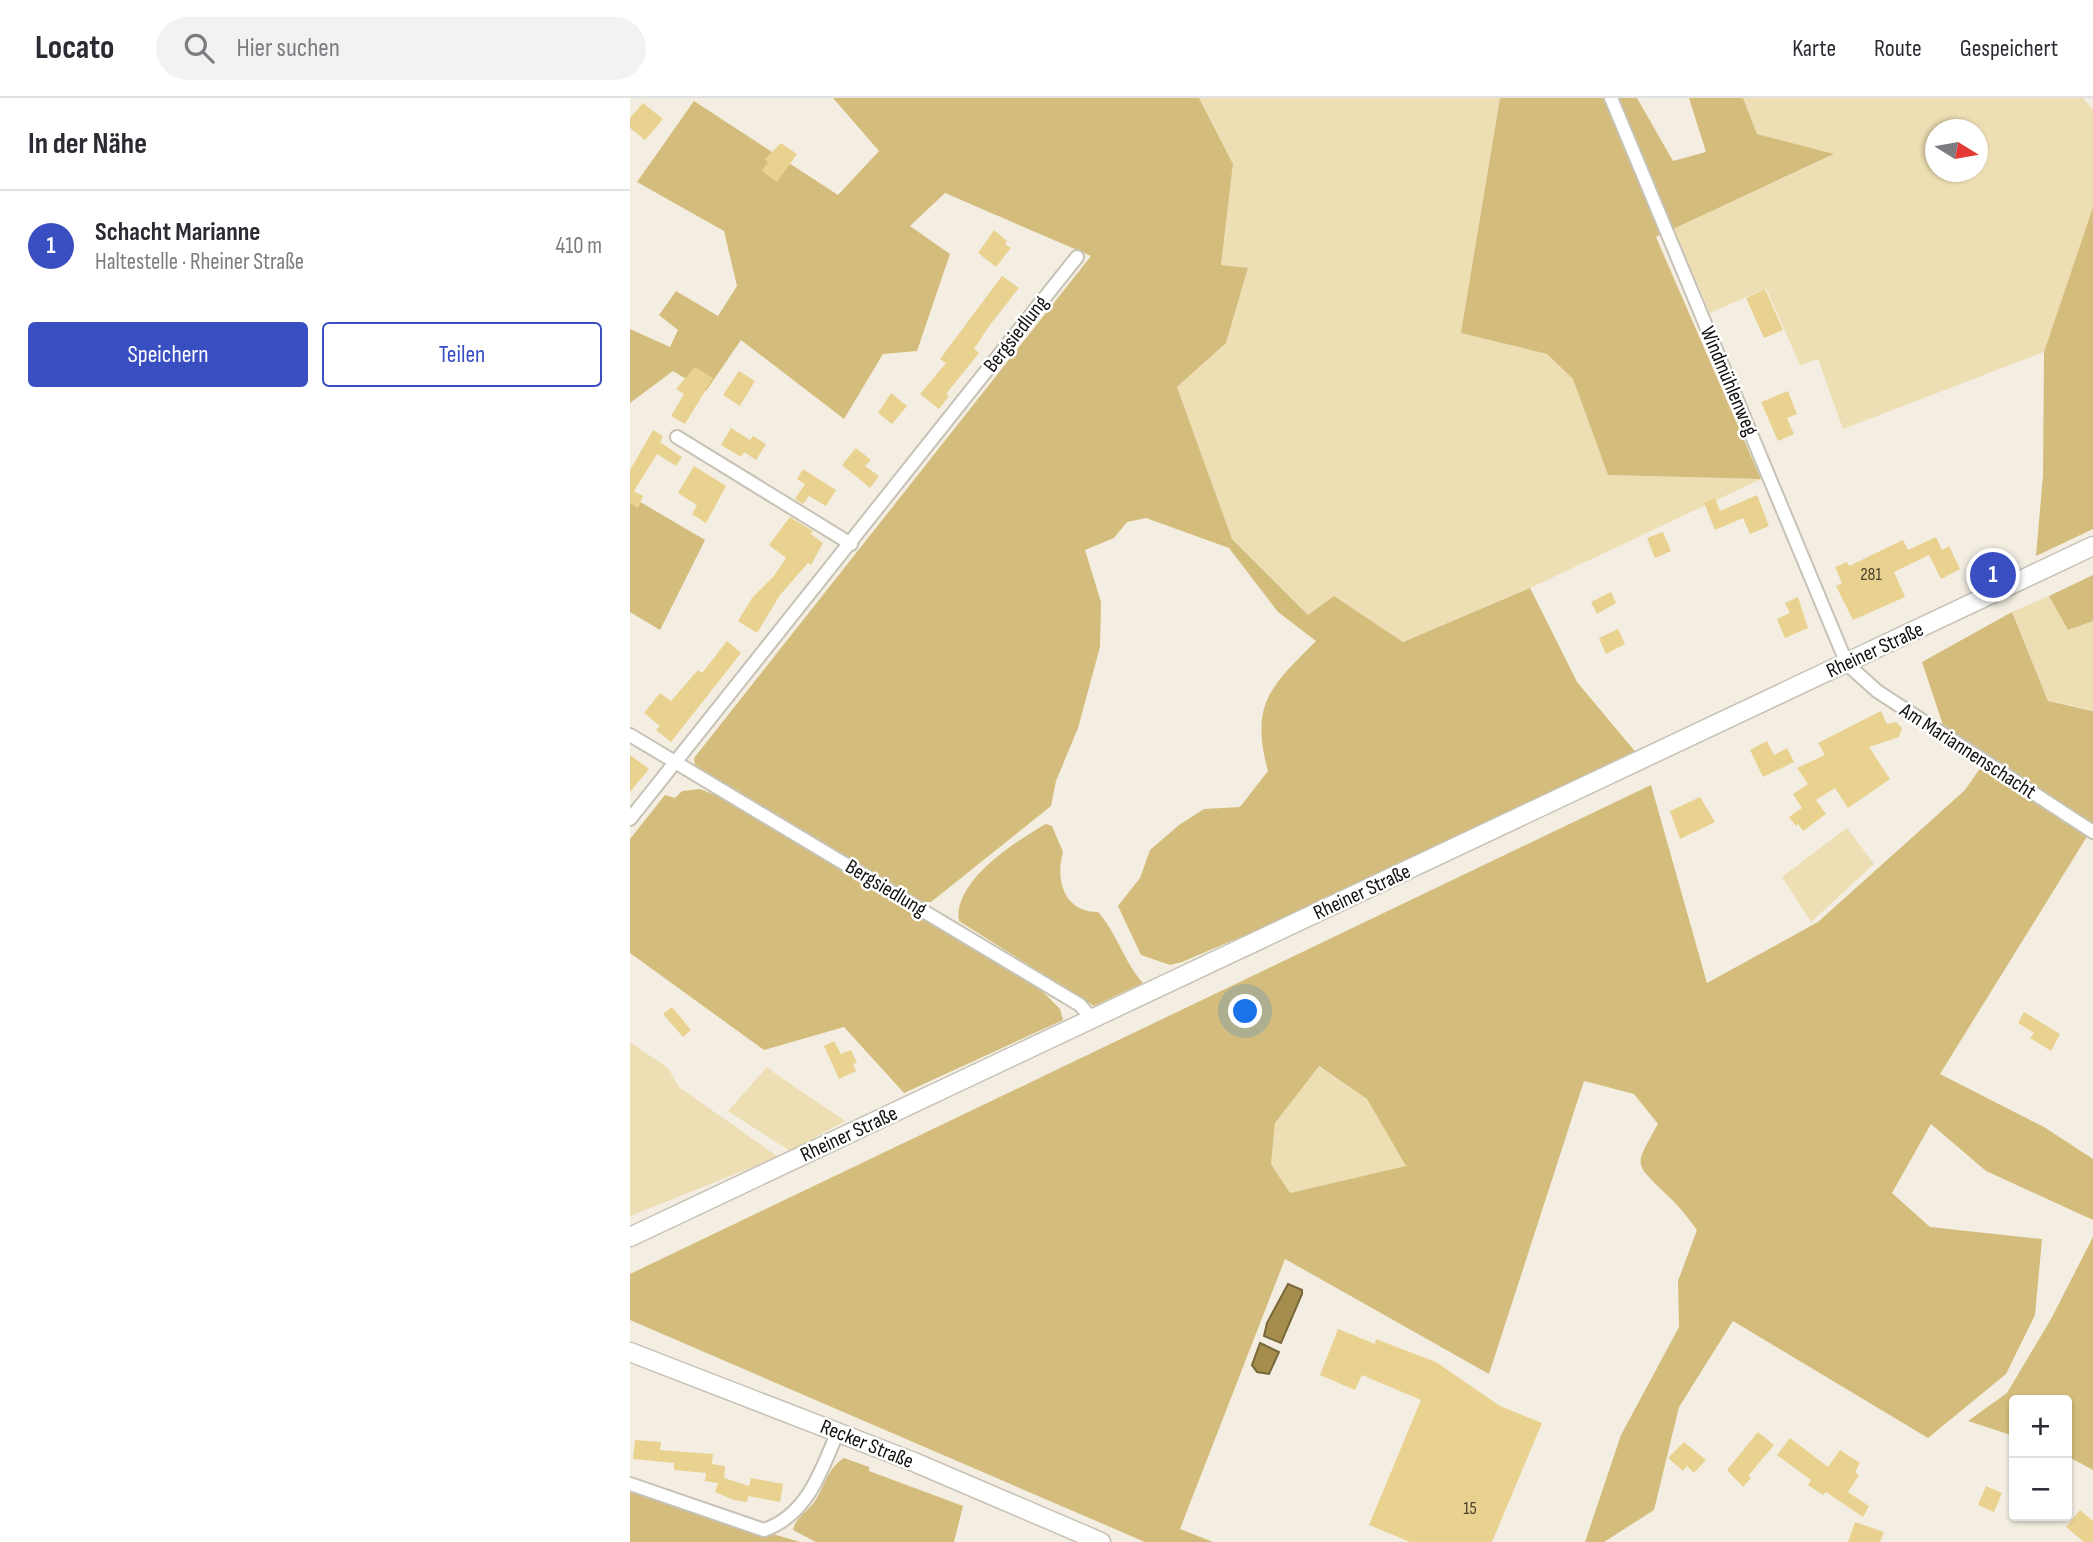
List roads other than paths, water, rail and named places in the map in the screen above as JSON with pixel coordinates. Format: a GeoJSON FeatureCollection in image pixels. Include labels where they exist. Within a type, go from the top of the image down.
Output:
{"type":"FeatureCollection","features":[{"type":"Feature","properties":{"kind":"main road","name":"Rheiner Straße"},"geometry":{"type":"LineString","coordinates":[[630,1237],[2093,546]]}},
{"type":"Feature","properties":{"kind":"main road","name":"Recker Straße"},"geometry":{"type":"LineString","coordinates":[[630,1352],[837,1433],[1101,1542]]}},
{"type":"Feature","properties":{"kind":"street","name":"Windmühlenweg"},"geometry":{"type":"LineString","coordinates":[[1611,98],[1847,664]]}},
{"type":"Feature","properties":{"kind":"street","name":"Bergsiedlung"},"geometry":{"type":"LineString","coordinates":[[630,820],[1077,257]]}},
{"type":"Feature","properties":{"kind":"street"},"geometry":{"type":"LineString","coordinates":[[677,437],[851,544]]}},
{"type":"Feature","properties":{"kind":"street","name":"Am Mariannenschacht"},"geometry":{"type":"LineString","coordinates":[[1847,664],[1877,691],[2093,832]]}},
{"type":"Feature","properties":{"kind":"street","name":"Bergsiedlung"},"geometry":{"type":"LineString","coordinates":[[630,735],[1080,1005],[1093,1019]]}},
{"type":"Feature","properties":{"kind":"street"},"geometry":{"type":"LineString","coordinates":[[630,1484],[764,1530],[778,1525],[800,1507],[820,1475],[837,1433]]}},
{"type":"Feature","properties":{"kind":"place","name":"Schacht Marianne"},"geometry":{"type":"Point","coordinates":[1993,575]}}]}
